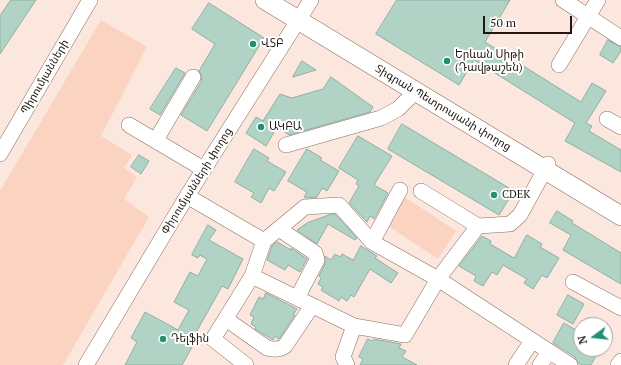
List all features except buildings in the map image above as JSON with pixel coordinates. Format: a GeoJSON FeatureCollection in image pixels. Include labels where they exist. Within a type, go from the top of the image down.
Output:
{"type":"FeatureCollection","features":[{"type":"Feature","properties":{"kind":"main road","name":"Տիգրան Պետրոսյանի փողոց"},"geometry":{"type":"LineString","coordinates":[[265,0],[303,12],[416,91],[621,208]]}},
{"type":"Feature","properties":{"kind":"main road","name":"Տիգրան Պետրոսյանի փողոց"},"geometry":{"type":"LineString","coordinates":[[278,0],[303,12],[547,167],[621,216]]}},
{"type":"Feature","properties":{"kind":"street","name":"Պիրումյանների"},"geometry":{"type":"LineString","coordinates":[[0,154],[90,0]]}},
{"type":"Feature","properties":{"kind":"street"},"geometry":{"type":"LineString","coordinates":[[562,0],[621,38]]}},
{"type":"Feature","properties":{"kind":"street"},"geometry":{"type":"LineString","coordinates":[[559,65],[598,0]]}},
{"type":"Feature","properties":{"kind":"street","name":"Փիրումյանների փողոց"},"geometry":{"type":"LineString","coordinates":[[86,365],[187,196],[303,12]]}},
{"type":"Feature","properties":{"kind":"street"},"geometry":{"type":"LineString","coordinates":[[156,140],[193,77]]}},
{"type":"Feature","properties":{"kind":"street"},"geometry":{"type":"LineString","coordinates":[[286,145],[381,118],[398,109],[416,91]]}},
{"type":"Feature","properties":{"kind":"street"},"geometry":{"type":"LineString","coordinates":[[607,119],[621,127]]}},
{"type":"Feature","properties":{"kind":"street"},"geometry":{"type":"LineString","coordinates":[[129,124],[195,164],[203,171]]}},
{"type":"Feature","properties":{"kind":"street"},"geometry":{"type":"LineString","coordinates":[[421,191],[478,226],[510,224],[523,210],[547,167]]}},
{"type":"Feature","properties":{"kind":"street"},"geometry":{"type":"LineString","coordinates":[[372,242],[400,190]]}},
{"type":"Feature","properties":{"kind":"street"},"geometry":{"type":"LineString","coordinates":[[187,196],[264,241]]}},
{"type":"Feature","properties":{"kind":"street"},"geometry":{"type":"LineString","coordinates":[[246,365],[213,339],[252,276],[264,241],[306,207],[339,205],[372,242],[438,279],[570,365]]}},
{"type":"Feature","properties":{"kind":"street"},"geometry":{"type":"LineString","coordinates":[[252,276],[354,326],[405,335],[438,279],[478,226]]}},
{"type":"Feature","properties":{"kind":"street"},"geometry":{"type":"LineString","coordinates":[[279,229],[315,253],[317,257],[317,260],[297,298]]}},
{"type":"Feature","properties":{"kind":"street"},"geometry":{"type":"LineString","coordinates":[[573,282],[621,308]]}},
{"type":"Feature","properties":{"kind":"street"},"geometry":{"type":"LineString","coordinates":[[226,319],[267,348],[273,350],[280,349],[285,346],[312,306]]}},
{"type":"Feature","properties":{"kind":"street"},"geometry":{"type":"LineString","coordinates":[[347,365],[343,357],[354,326]]}},
{"type":"Feature","properties":{"kind":"street"},"geometry":{"type":"LineString","coordinates":[[516,365],[532,341]]}},
{"type":"Feature","properties":{"kind":"street"},"geometry":{"type":"LineString","coordinates":[[540,365],[549,352]]}},
{"type":"Feature","properties":{"kind":"street"},"geometry":{"type":"LineString","coordinates":[[618,365],[621,361]]}},
{"type":"Feature","properties":{"kind":"shaded area"},"geometry":{"type":"Polygon","coordinates":[[[101,20],[147,47],[101,136],[132,155],[124,168],[137,177],[124,199],[149,217],[63,365],[0,365],[0,191],[101,20]]]}},
{"type":"Feature","properties":{"kind":"shaded area"},"geometry":{"type":"Polygon","coordinates":[[[403,196],[456,231],[438,259],[385,224],[403,196]]]}},
{"type":"Feature","properties":{"kind":"place","name":"ՎՏԲ"},"geometry":{"type":"Point","coordinates":[253,44]}},
{"type":"Feature","properties":{"kind":"place","name":"Երևան Սիթի (Դավթաշեն)"},"geometry":{"type":"Point","coordinates":[447,61]}},
{"type":"Feature","properties":{"kind":"place","name":"ԱԿԲԱ"},"geometry":{"type":"Point","coordinates":[261,127]}},
{"type":"Feature","properties":{"kind":"place","name":"CDEK"},"geometry":{"type":"Point","coordinates":[494,195]}},
{"type":"Feature","properties":{"kind":"place","name":"Դելֆին"},"geometry":{"type":"Point","coordinates":[163,339]}}]}
